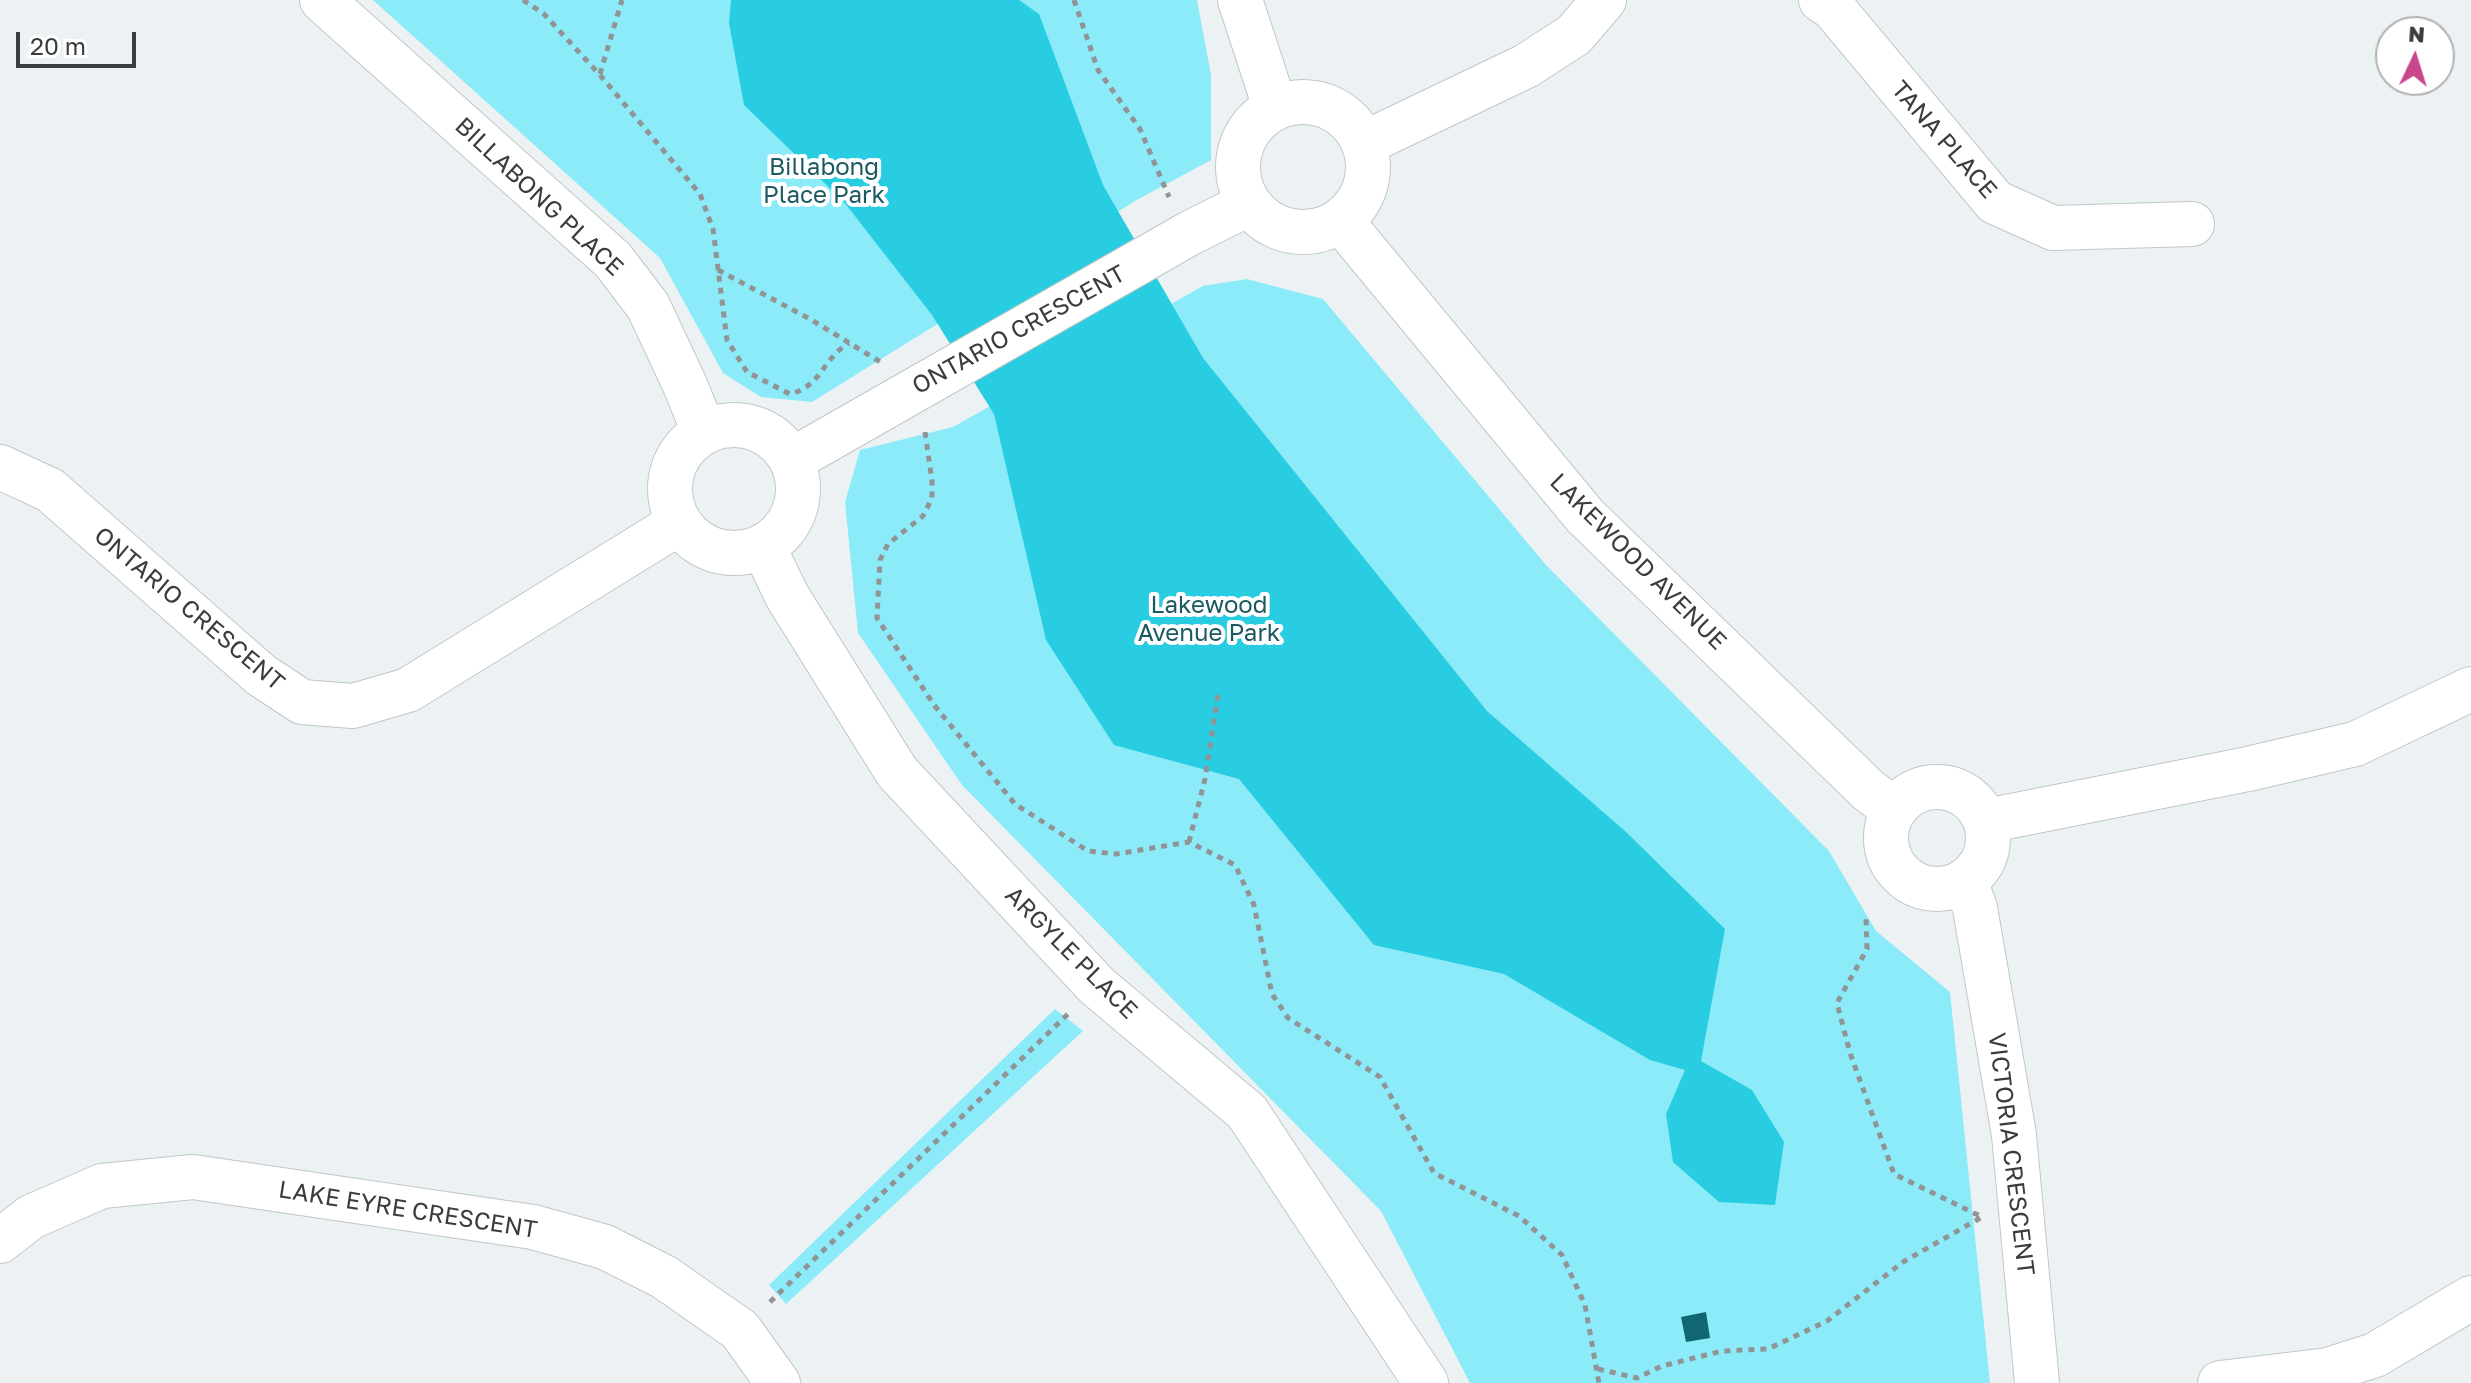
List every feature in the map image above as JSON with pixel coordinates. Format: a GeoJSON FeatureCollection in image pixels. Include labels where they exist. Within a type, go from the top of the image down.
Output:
{"type":"FeatureCollection","features":[{"type":"Feature","properties":{"kind":"street","name":"BILLABONG PLACE"},"geometry":{"type":"LineString","coordinates":[[322,0],[613,260],[648,306],[704,432]]}},
{"type":"Feature","properties":{"kind":"street"},"geometry":{"type":"LineString","coordinates":[[1240,0],[1275,107]]}},
{"type":"Feature","properties":{"kind":"street"},"geometry":{"type":"LineString","coordinates":[[1365,143],[1526,66],[1574,35],[1604,0]]}},
{"type":"Feature","properties":{"kind":"street","name":"TANA PLACE"},"geometry":{"type":"LineString","coordinates":[[1821,0],[1833,8],[1995,202],[2053,228],[2192,224]]}},
{"type":"Feature","properties":{"kind":"street"},"geometry":{"type":"LineString","coordinates":[[1296,101],[1317,103],[1346,118],[1365,143],[1369,164],[1366,186],[1357,206],[1341,221],[1317,231],[1291,231],[1267,222],[1248,204],[1240,187],[1237,168],[1239,150],[1247,132],[1259,118],[1275,107],[1296,101]]}},
{"type":"Feature","properties":{"kind":"street","name":"ONTARIO CRESCENT"},"geometry":{"type":"LineString","coordinates":[[792,460],[1184,237],[1248,204]]}},
{"type":"Feature","properties":{"kind":"street","name":"LAKEWOOD AVENUE"},"geometry":{"type":"LineString","coordinates":[[1341,221],[1585,516],[1868,790],[1894,810]]}},
{"type":"Feature","properties":{"kind":"street"},"geometry":{"type":"LineString","coordinates":[[723,426],[744,426],[763,432],[780,444],[792,460],[798,479],[798,500],[791,518],[779,534],[763,546],[745,552],[726,553],[708,548],[691,537],[679,523],[671,503],[670,482],[675,462],[687,445],[704,432],[723,426]]}},
{"type":"Feature","properties":{"kind":"street","name":"ONTARIO CRESCENT"},"geometry":{"type":"LineString","coordinates":[[0,467],[50,490],[261,675],[302,702],[353,706],[408,690],[679,523]]}},
{"type":"Feature","properties":{"kind":"street","name":"ARGYLE PLACE"},"geometry":{"type":"LineString","coordinates":[[763,546],[787,596],[897,772],[1097,986],[1247,1112],[1426,1383]]}},
{"type":"Feature","properties":{"kind":"street"},"geometry":{"type":"LineString","coordinates":[[1986,821],[2248,769],[2355,744],[2471,689]]}},
{"type":"Feature","properties":{"kind":"street"},"geometry":{"type":"LineString","coordinates":[[1943,787],[1966,795],[1986,821],[1989,837],[1986,854],[1978,870],[1965,881],[1949,888],[1915,884],[1901,874],[1891,860],[1886,843],[1887,826],[1894,810],[1905,798],[1919,790],[1943,787]]}},
{"type":"Feature","properties":{"kind":"street","name":"VICTORIA CRESCENT"},"geometry":{"type":"LineString","coordinates":[[1965,881],[1975,908],[2014,1135],[2037,1383]]}},
{"type":"Feature","properties":{"kind":"street","name":"LAKE EYRE CRESCENT"},"geometry":{"type":"LineString","coordinates":[[0,1241],[31,1217],[102,1186],[193,1177],[533,1227],[605,1247],[664,1277],[740,1330],[778,1383]]}},
{"type":"Feature","properties":{"kind":"street"},"geometry":{"type":"LineString","coordinates":[[2220,1383],[2328,1370],[2375,1355],[2471,1298]]}},
{"type":"Feature","properties":{"kind":"path"},"geometry":{"type":"LineString","coordinates":[[523,0],[544,14],[600,75],[700,194],[713,229],[718,270],[727,340],[747,372],[790,394],[806,390],[837,350],[849,343],[718,270]]}},
{"type":"Feature","properties":{"kind":"path"},"geometry":{"type":"LineString","coordinates":[[600,75],[622,0]]}},
{"type":"Feature","properties":{"kind":"path"},"geometry":{"type":"LineString","coordinates":[[1074,0],[1098,70],[1140,129],[1184,237]]}},
{"type":"Feature","properties":{"kind":"path"},"geometry":{"type":"LineString","coordinates":[[924,385],[923,424],[932,498],[923,516],[888,544],[880,560],[877,618],[934,705],[1015,804],[1088,851],[1116,854],[1189,842],[1235,865],[1254,905],[1272,994],[1288,1018],[1380,1077],[1434,1173],[1519,1216],[1562,1255],[1585,1305],[1599,1383]]}},
{"type":"Feature","properties":{"kind":"path"},"geometry":{"type":"LineString","coordinates":[[1189,842],[1205,779],[1218,695]]}},
{"type":"Feature","properties":{"kind":"path"},"geometry":{"type":"LineString","coordinates":[[1598,1369],[1637,1378],[1662,1366],[1722,1351],[1768,1349],[1827,1321],[1903,1262],[1982,1217],[1894,1174],[1850,1053],[1837,1003],[1867,949],[1866,917]]}},
{"type":"Feature","properties":{"kind":"path"},"geometry":{"type":"LineString","coordinates":[[740,1330],[1097,986]]}},
{"type":"Feature","properties":{"kind":"green space","name":"Billabong Place Park"},"geometry":{"type":"Polygon","coordinates":[[[373,0],[1197,0],[1211,75],[1211,160],[1135,201],[812,402],[761,397],[723,373],[660,258],[373,0]]]}},
{"type":"Feature","properties":{"kind":"green space","name":"Lakewood Avenue Park"},"geometry":{"type":"Polygon","coordinates":[[[1247,279],[1323,299],[1546,565],[1829,851],[1876,931],[1950,992],[1990,1383],[1470,1383],[1381,1211],[962,785],[858,633],[845,502],[860,450],[953,427],[1203,286],[1247,279]]]}},
{"type":"Feature","properties":{"kind":"green space"},"geometry":{"type":"Polygon","coordinates":[[[1055,1009],[1083,1031],[786,1304],[769,1285],[1055,1009]]]}},
{"type":"Feature","properties":{"kind":"shaded area"},"geometry":{"type":"Polygon","coordinates":[[[731,0],[1019,0],[1039,14],[1103,185],[1203,358],[1487,711],[1625,831],[1725,929],[1701,1061],[1752,1090],[1784,1142],[1775,1205],[1719,1202],[1673,1162],[1666,1114],[1685,1070],[1650,1060],[1504,974],[1374,945],[1239,779],[1114,745],[1046,640],[994,414],[932,315],[844,202],[744,105],[729,23],[731,0]]]}},
{"type":"Feature","properties":{"kind":"building"},"geometry":{"type":"Polygon","coordinates":[[[1706,1312],[1710,1338],[1686,1342],[1681,1317],[1706,1312]]]}}]}
